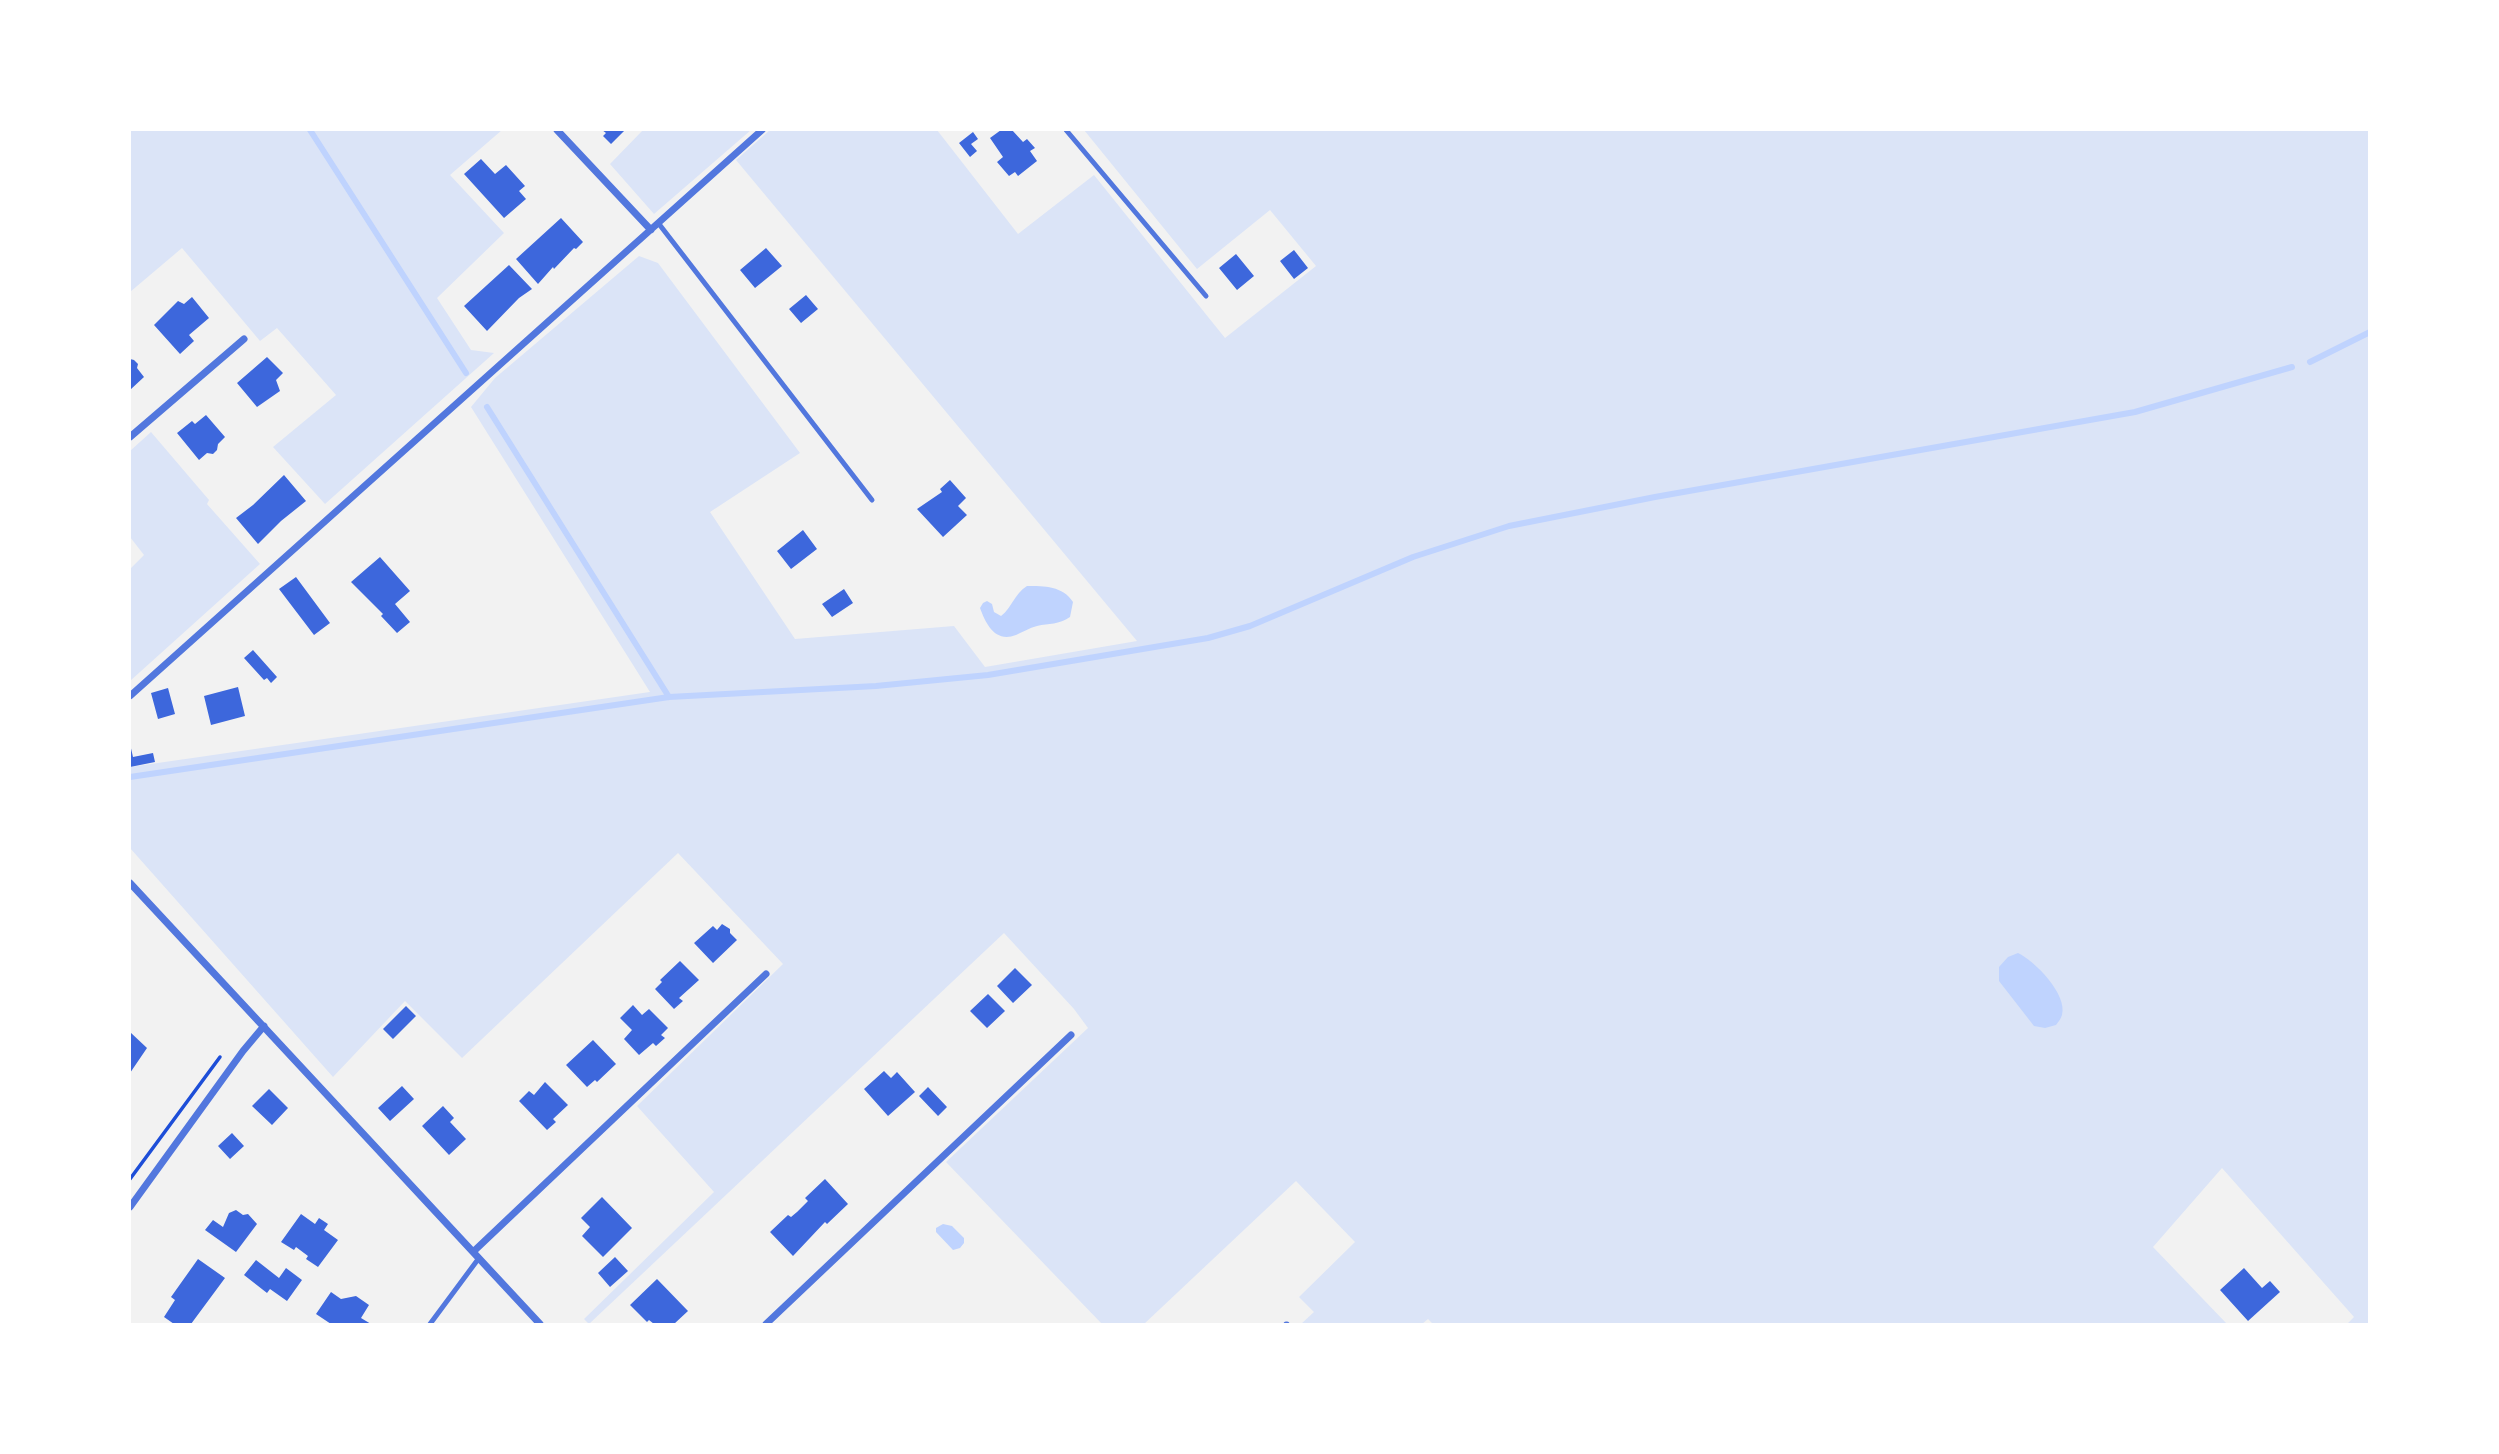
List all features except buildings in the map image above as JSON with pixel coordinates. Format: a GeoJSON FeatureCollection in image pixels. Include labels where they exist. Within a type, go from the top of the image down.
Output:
{"type":"FeatureCollection","features":[{"type":"Feature","properties":{"kind":"street"},"geometry":{"type":"LineString","coordinates":[[557,130],[651,230]]}},
{"type":"Feature","properties":{"kind":"street"},"geometry":{"type":"LineString","coordinates":[[130,696],[762,130]]}},
{"type":"Feature","properties":{"kind":"street"},"geometry":{"type":"LineString","coordinates":[[130,437],[244,339]]}},
{"type":"Feature","properties":{"kind":"street"},"geometry":{"type":"LineString","coordinates":[[130,883],[540,1325]]}},
{"type":"Feature","properties":{"kind":"street"},"geometry":{"type":"LineString","coordinates":[[476,1255],[766,974]]}},
{"type":"Feature","properties":{"kind":"street"},"geometry":{"type":"LineString","coordinates":[[130,1206],[264,1026]]}},
{"type":"Feature","properties":{"kind":"street"},"geometry":{"type":"LineString","coordinates":[[766,1325],[1071,1035]]}},
{"type":"Feature","properties":{"kind":"lane"},"geometry":{"type":"LineString","coordinates":[[1066,130],[1206,296]]}},
{"type":"Feature","properties":{"kind":"lane"},"geometry":{"type":"LineString","coordinates":[[659,224],[872,500]]}},
{"type":"Feature","properties":{"kind":"lane"},"geometry":{"type":"LineString","coordinates":[[430,1325],[476,1255]]}},
{"type":"Feature","properties":{"kind":"path"},"geometry":{"type":"LineString","coordinates":[[130,1179],[224,1052]]}},
{"type":"Feature","properties":{"kind":"shaded area"},"geometry":{"type":"Polygon","coordinates":[[[130,130],[502,130],[450,175],[504,233],[437,298],[471,350],[494,353],[325,504],[273,447],[336,395],[277,328],[260,341],[182,248],[130,292],[130,130]]]}},
{"type":"Feature","properties":{"kind":"shaded area"},"geometry":{"type":"Polygon","coordinates":[[[643,130],[751,130],[654,214],[610,164],[643,130]]]}},
{"type":"Feature","properties":{"kind":"shaded area"},"geometry":{"type":"Polygon","coordinates":[[[770,130],[937,130],[1018,234],[1094,175],[1225,338],[1316,266],[1270,210],[1197,269],[1084,130],[2369,130],[2369,1324],[2347,1324],[2354,1317],[2222,1168],[2153,1247],[2227,1324],[1433,1324],[1428,1319],[1422,1324],[1301,1324],[1314,1312],[1299,1297],[1355,1242],[1296,1181],[1144,1324],[1102,1324],[946,1162],[1088,1028],[1004,933],[589,1324],[584,1319],[714,1192],[637,1106],[783,964],[678,853],[462,1058],[405,1001],[333,1077],[130,848],[130,767],[650,692],[471,407],[495,378],[639,256],[658,263],[800,453],[710,512],[795,639],[954,626],[985,667],[1137,641],[736,160],[770,130]]]}},
{"type":"Feature","properties":{"kind":"shaded area"},"geometry":{"type":"Polygon","coordinates":[[[151,432],[209,500],[207,504],[260,564],[130,681],[130,569],[144,555],[130,537],[130,451],[151,432]]]}},
{"type":"Feature","properties":{"kind":"water"},"geometry":{"type":"Polygon","coordinates":[[[1027,586],[1046,587],[1064,593],[1073,602],[1070,617],[1009,637],[992,631],[980,608],[983,603],[987,601],[992,604],[994,612],[1001,616],[1027,586]]]}},
{"type":"Feature","properties":{"kind":"water"},"geometry":{"type":"Polygon","coordinates":[[[2018,953],[2041,971],[2060,998],[2062,1016],[2056,1025],[2045,1028],[2034,1026],[1999,981],[1999,967],[2008,957],[2018,953]]]}},
{"type":"Feature","properties":{"kind":"water"},"geometry":{"type":"Polygon","coordinates":[[[943,1224],[952,1226],[964,1238],[960,1248],[953,1250],[936,1232],[936,1228],[943,1224]]]}},
{"type":"Feature","properties":{"kind":"waterway"},"geometry":{"type":"LineString","coordinates":[[310,130],[466,373]]}},
{"type":"Feature","properties":{"kind":"waterway"},"geometry":{"type":"LineString","coordinates":[[2310,362],[2370,332]]}},
{"type":"Feature","properties":{"kind":"waterway"},"geometry":{"type":"LineString","coordinates":[[130,777],[669,697],[876,686],[988,675],[1208,638],[1250,626],[1413,557],[1509,526],[1655,497],[2135,412],[2292,367]]}},
{"type":"Feature","properties":{"kind":"waterway"},"geometry":{"type":"LineString","coordinates":[[487,407],[669,697]]}}]}
